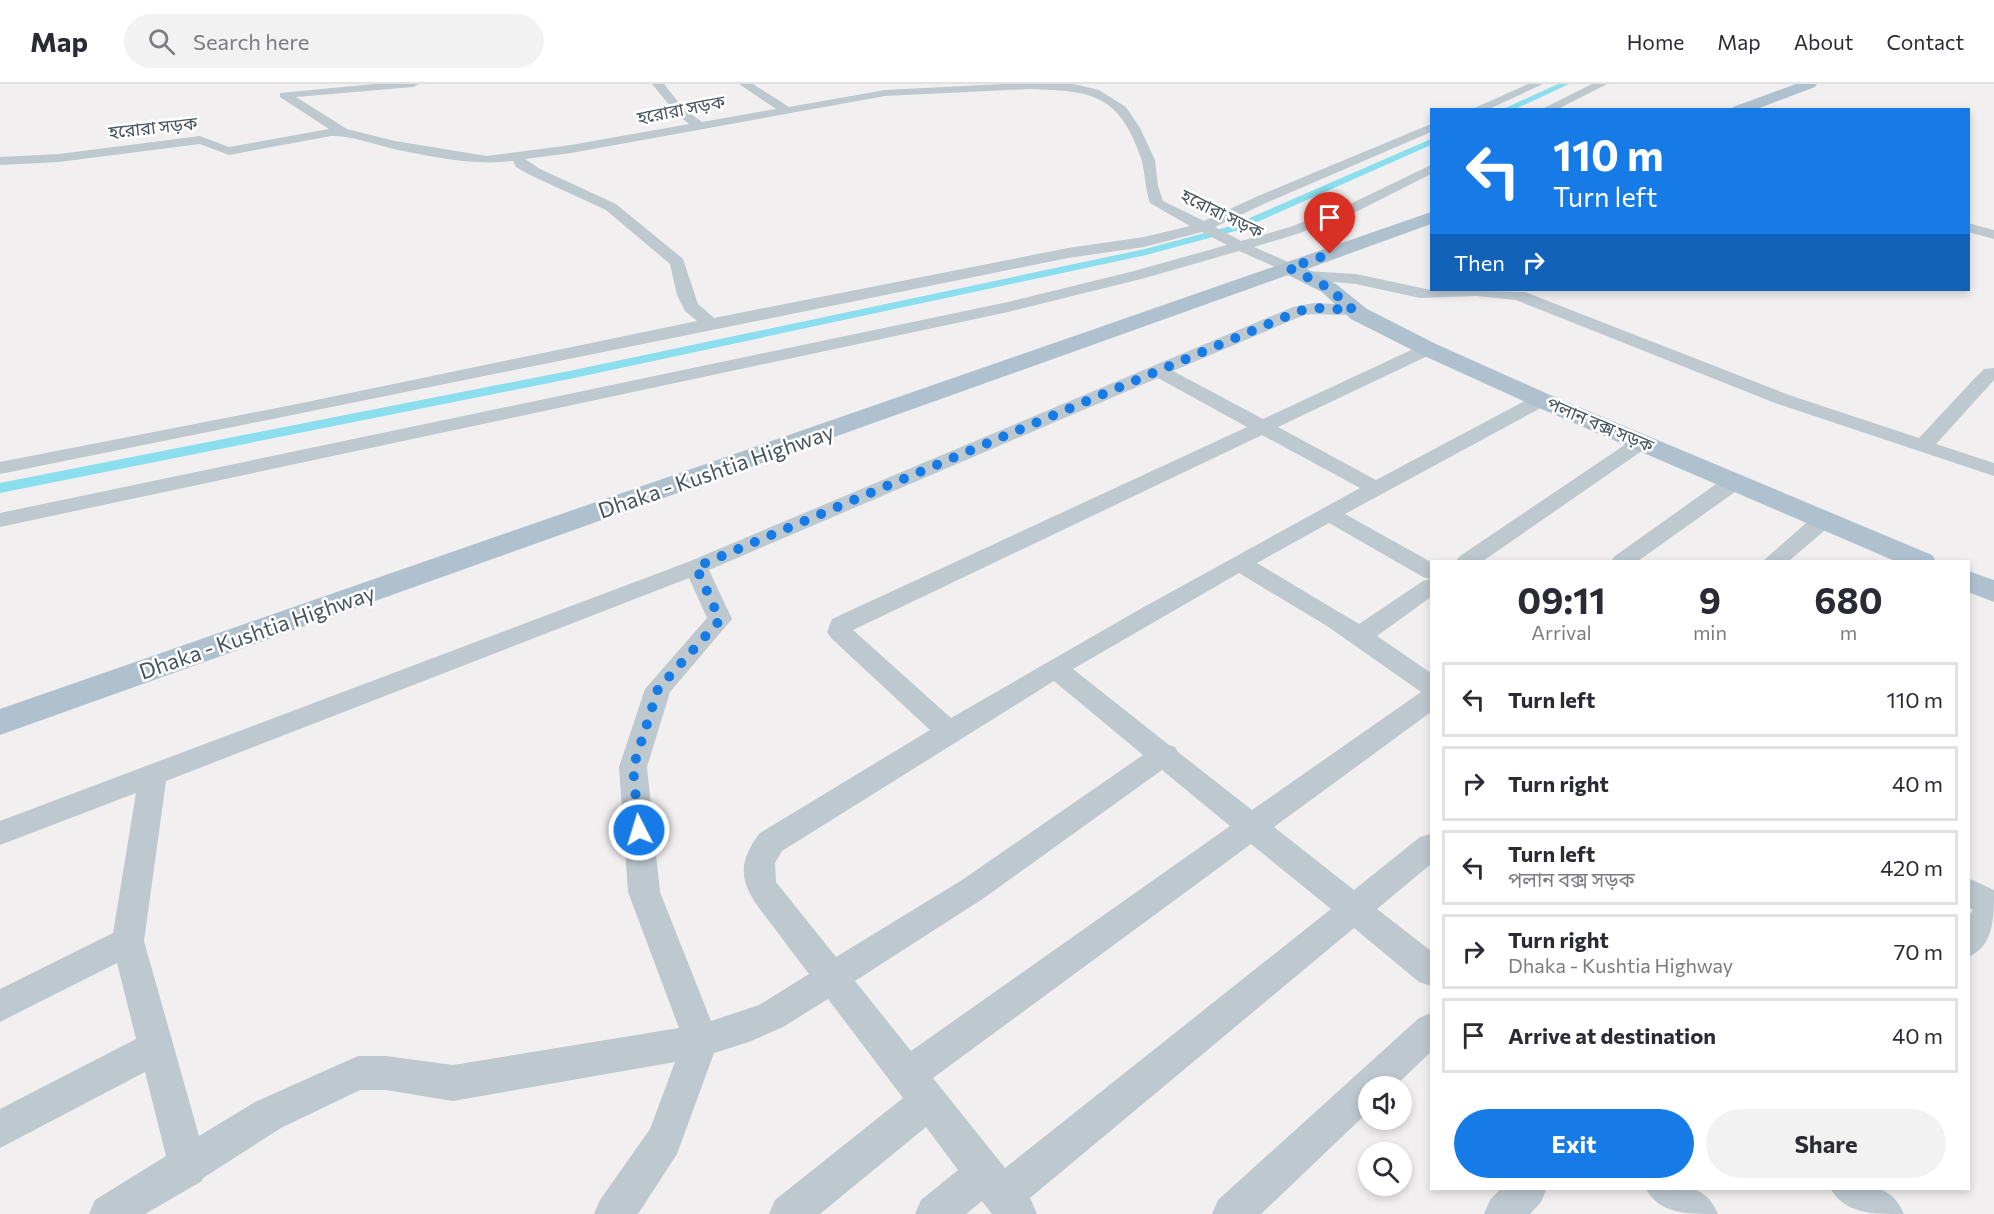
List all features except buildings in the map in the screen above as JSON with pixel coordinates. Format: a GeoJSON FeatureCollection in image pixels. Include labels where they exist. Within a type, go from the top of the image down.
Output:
{"type":"FeatureCollection","features":[{"type":"Feature","properties":{"kind":"main road"},"geometry":{"type":"LineString","coordinates":[[1743,108],[1809,84]]}},
{"type":"Feature","properties":{"kind":"main road","name":"Dhaka - Kushtia Highway"},"geometry":{"type":"LineString","coordinates":[[0,722],[1298,272],[1430,218]]}},
{"type":"Feature","properties":{"kind":"main road","name":"পলান বক্স সড়ক"},"geometry":{"type":"LineString","coordinates":[[1298,272],[1329,288],[1353,310],[1428,349],[1541,400],[1919,560]]}},
{"type":"Feature","properties":{"kind":"main road"},"geometry":{"type":"LineString","coordinates":[[1970,582],[1994,592]]}},
{"type":"Feature","properties":{"kind":"street"},"geometry":{"type":"LineString","coordinates":[[343,132],[284,95],[413,84]]}},
{"type":"Feature","properties":{"kind":"street"},"geometry":{"type":"LineString","coordinates":[[658,84],[679,110],[699,126]]}},
{"type":"Feature","properties":{"kind":"street"},"geometry":{"type":"LineString","coordinates":[[745,84],[786,110]]}},
{"type":"Feature","properties":{"kind":"street"},"geometry":{"type":"LineString","coordinates":[[1481,108],[1537,84]]}},
{"type":"Feature","properties":{"kind":"street"},"geometry":{"type":"LineString","coordinates":[[1550,108],[1601,84]]}},
{"type":"Feature","properties":{"kind":"street","name":"হরোরা সড়ক"},"geometry":{"type":"LineString","coordinates":[[0,161],[59,158],[200,140],[210,142],[216,148],[229,151],[316,134],[343,132],[395,145],[475,159],[518,157],[861,96],[906,91],[1069,85],[1095,92],[1122,108],[1148,160],[1151,186],[1157,203],[1298,272]]}},
{"type":"Feature","properties":{"kind":"street"},"geometry":{"type":"LineString","coordinates":[[0,468],[711,324],[1068,253],[1144,242],[1205,228],[1274,195],[1430,128]]}},
{"type":"Feature","properties":{"kind":"street"},"geometry":{"type":"LineString","coordinates":[[518,157],[521,164],[535,172],[611,207],[677,262],[685,296],[691,307],[711,324]]}},
{"type":"Feature","properties":{"kind":"street"},"geometry":{"type":"LineString","coordinates":[[0,520],[1008,307],[1237,244],[1353,208],[1430,170]]}},
{"type":"Feature","properties":{"kind":"street"},"geometry":{"type":"LineString","coordinates":[[1970,228],[1994,235]]}},
{"type":"Feature","properties":{"kind":"street"},"geometry":{"type":"LineString","coordinates":[[1298,272],[1356,279],[1419,293],[1476,291],[1519,295],[1757,390],[1994,470]]}},
{"type":"Feature","properties":{"kind":"street"},"geometry":{"type":"LineString","coordinates":[[0,833],[696,567],[1305,309],[1353,310]]}},
{"type":"Feature","properties":{"kind":"street"},"geometry":{"type":"LineString","coordinates":[[949,732],[840,632],[841,625],[1428,349]]}},
{"type":"Feature","properties":{"kind":"street"},"geometry":{"type":"LineString","coordinates":[[1159,371],[1375,488]]}},
{"type":"Feature","properties":{"kind":"street"},"geometry":{"type":"LineString","coordinates":[[1922,447],[1961,406],[1971,390],[1990,373]]}},
{"type":"Feature","properties":{"kind":"street"},"geometry":{"type":"LineString","coordinates":[[1002,1194],[761,888],[757,875],[763,851],[771,842],[949,732],[1375,488],[1541,400]]}},
{"type":"Feature","properties":{"kind":"street"},"geometry":{"type":"LineString","coordinates":[[1469,560],[1642,442]]}},
{"type":"Feature","properties":{"kind":"street"},"geometry":{"type":"LineString","coordinates":[[1624,560],[1734,482]]}},
{"type":"Feature","properties":{"kind":"street"},"geometry":{"type":"LineString","coordinates":[[1329,514],[1430,571]]}},
{"type":"Feature","properties":{"kind":"street"},"geometry":{"type":"LineString","coordinates":[[1776,560],[1823,520]]}},
{"type":"Feature","properties":{"kind":"street"},"geometry":{"type":"LineString","coordinates":[[1241,564],[1360,636],[1430,685]]}},
{"type":"Feature","properties":{"kind":"street"},"geometry":{"type":"LineString","coordinates":[[614,1214],[664,1141],[701,1041],[644,892],[633,768],[658,689],[720,620],[696,567]]}},
{"type":"Feature","properties":{"kind":"street"},"geometry":{"type":"LineString","coordinates":[[1360,636],[1430,587]]}},
{"type":"Feature","properties":{"kind":"street"},"geometry":{"type":"LineString","coordinates":[[1057,670],[1165,754],[1430,970]]}},
{"type":"Feature","properties":{"kind":"street"},"geometry":{"type":"LineString","coordinates":[[789,1214],[918,1088],[1253,826],[1430,699]]}},
{"type":"Feature","properties":{"kind":"street"},"geometry":{"type":"LineString","coordinates":[[127,1209],[268,1115],[358,1073],[386,1073],[453,1083],[701,1041],[749,1026],[771,1016],[973,889],[1165,754]]}},
{"type":"Feature","properties":{"kind":"street"},"geometry":{"type":"LineString","coordinates":[[153,774],[128,940],[188,1167]]}},
{"type":"Feature","properties":{"kind":"street"},"geometry":{"type":"LineString","coordinates":[[935,1214],[1002,1194],[1430,847]]}},
{"type":"Feature","properties":{"kind":"street"},"geometry":{"type":"LineString","coordinates":[[1970,892],[1994,906],[1970,940]]}},
{"type":"Feature","properties":{"kind":"street"},"geometry":{"type":"LineString","coordinates":[[0,1006],[128,940]]}},
{"type":"Feature","properties":{"kind":"street"},"geometry":{"type":"LineString","coordinates":[[1381,1076],[1430,1030]]}},
{"type":"Feature","properties":{"kind":"street"},"geometry":{"type":"LineString","coordinates":[[0,1129],[156,1047]]}},
{"type":"Feature","properties":{"kind":"street"},"geometry":{"type":"LineString","coordinates":[[1232,1214],[1358,1097]]}},
{"type":"Feature","properties":{"kind":"street"},"geometry":{"type":"LineString","coordinates":[[1504,1214],[1525,1190]]}},
{"type":"Feature","properties":{"kind":"street"},"geometry":{"type":"LineString","coordinates":[[1668,1190],[1698,1214]]}},
{"type":"Feature","properties":{"kind":"street"},"geometry":{"type":"LineString","coordinates":[[1853,1190],[1884,1214]]}},
{"type":"Feature","properties":{"kind":"waterway"},"geometry":{"type":"LineString","coordinates":[[1510,108],[1565,84]]}},
{"type":"Feature","properties":{"kind":"waterway"},"geometry":{"type":"LineString","coordinates":[[0,488],[574,374],[1146,252],[1235,228],[1430,142]]}},
{"type":"Feature","properties":{"kind":"route"},"geometry":{"type":"LineString","coordinates":[[639,830],[633,768],[658,689],[720,620],[696,567],[1299,311],[1314,308],[1353,310],[1320,282],[1289,268],[1330,254]]}}]}
